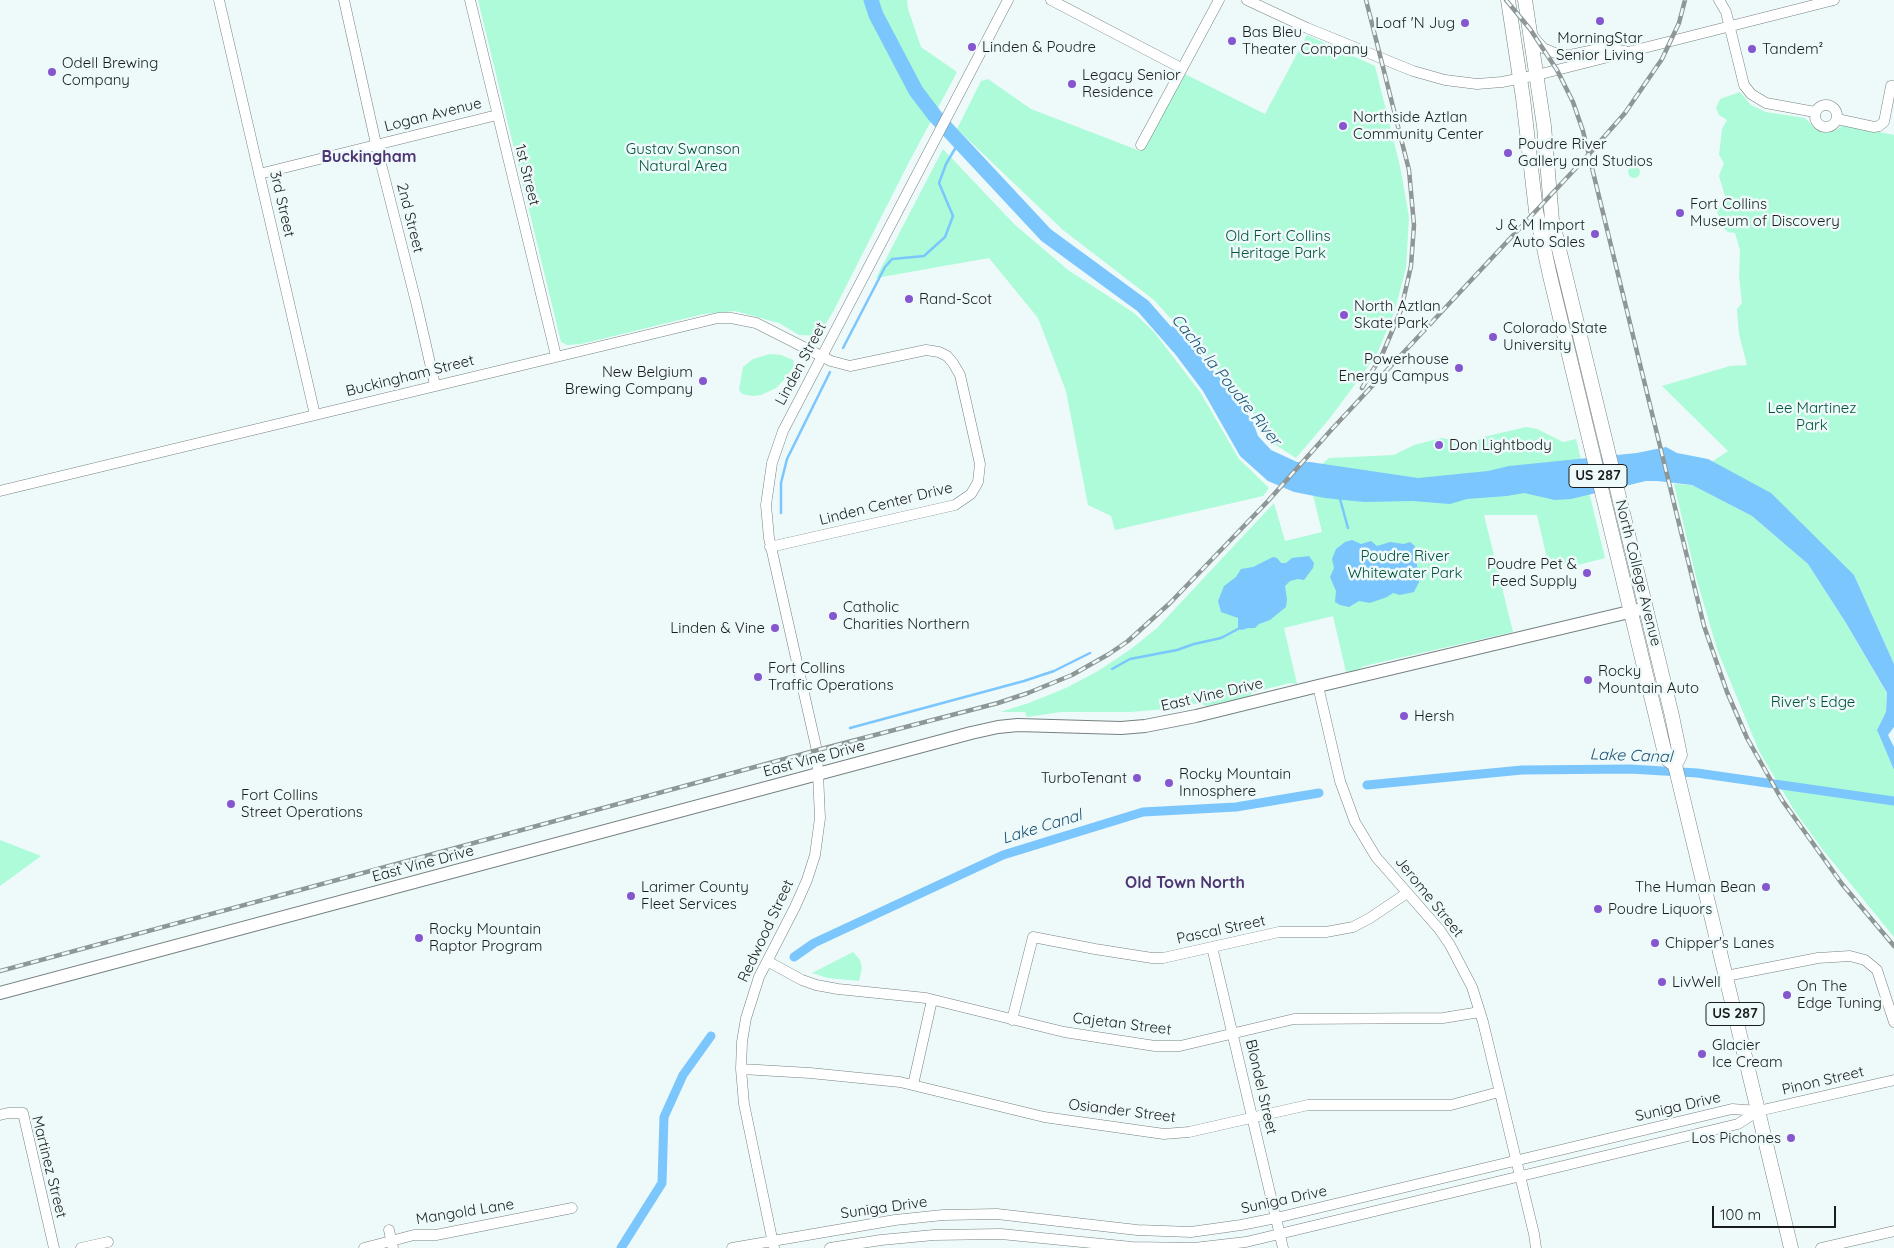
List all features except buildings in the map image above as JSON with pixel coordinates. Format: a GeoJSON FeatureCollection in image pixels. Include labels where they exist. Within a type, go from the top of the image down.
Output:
{"type":"FeatureCollection","features":[{"type":"Feature","properties":{"kind":"highway","name":"North College Avenue"},"geometry":{"type":"LineString","coordinates":[[1508,0],[1521,79],[1536,211],[1586,428],[1666,758],[1675,766],[1791,1248]]}},
{"type":"Feature","properties":{"kind":"highway","name":"North College Avenue"},"geometry":{"type":"LineString","coordinates":[[1525,0],[1544,126],[1552,220],[1680,755],[1675,766]]}},
{"type":"Feature","properties":{"kind":"main road","name":"East Vine Drive"},"geometry":{"type":"LineString","coordinates":[[0,993],[971,733],[998,727],[1038,725],[1120,728],[1145,726],[1196,716],[1646,608]]}},
{"type":"Feature","properties":{"kind":"street","name":"3rd Street"},"geometry":{"type":"LineString","coordinates":[[219,0],[315,416]]}},
{"type":"Feature","properties":{"kind":"street","name":"2nd Street"},"geometry":{"type":"LineString","coordinates":[[344,0],[376,144],[418,306],[435,385]]}},
{"type":"Feature","properties":{"kind":"street","name":"1st Street"},"geometry":{"type":"LineString","coordinates":[[470,0],[556,356]]}},
{"type":"Feature","properties":{"kind":"street","name":"Linden Street"},"geometry":{"type":"LineString","coordinates":[[819,774],[816,751],[770,547],[766,505],[772,463],[783,431],[1008,0]]}},
{"type":"Feature","properties":{"kind":"street"},"geometry":{"type":"LineString","coordinates":[[1051,0],[1181,68]]}},
{"type":"Feature","properties":{"kind":"street"},"geometry":{"type":"LineString","coordinates":[[1141,145],[1218,0]]}},
{"type":"Feature","properties":{"kind":"street"},"geometry":{"type":"LineString","coordinates":[[1247,0],[1381,59],[1425,75],[1455,82],[1477,84],[1521,79],[1834,0]]}},
{"type":"Feature","properties":{"kind":"street"},"geometry":{"type":"LineString","coordinates":[[1719,0],[1726,12]]}},
{"type":"Feature","properties":{"kind":"street"},"geometry":{"type":"LineString","coordinates":[[1727,0],[1726,12],[1729,27],[1744,85],[1751,94],[1766,103],[1815,112]]}},
{"type":"Feature","properties":{"kind":"street"},"geometry":{"type":"LineString","coordinates":[[1531,34],[1543,48],[1560,55],[1570,55],[1604,48],[1631,52]]}},
{"type":"Feature","properties":{"kind":"street"},"geometry":{"type":"LineString","coordinates":[[1837,119],[1874,127],[1879,126],[1884,122],[1892,86],[1894,86]]}},
{"type":"Feature","properties":{"kind":"street"},"geometry":{"type":"LineString","coordinates":[[1822,105],[1829,105],[1836,112],[1837,119],[1831,126],[1823,126],[1816,120],[1815,112],[1822,105]]}},
{"type":"Feature","properties":{"kind":"street","name":"Logan Avenue"},"geometry":{"type":"LineString","coordinates":[[259,174],[497,115]]}},
{"type":"Feature","properties":{"kind":"street","name":"Buckingham Street"},"geometry":{"type":"LineString","coordinates":[[0,491],[705,320],[731,318],[756,323],[822,356]]}},
{"type":"Feature","properties":{"kind":"street","name":"Linden Center Drive"},"geometry":{"type":"LineString","coordinates":[[770,547],[956,504],[971,494],[978,482],[980,464],[960,375],[954,363],[947,356],[940,352],[926,350],[850,366],[837,364],[822,356]]}},
{"type":"Feature","properties":{"kind":"street","name":"Jerome Street"},"geometry":{"type":"LineString","coordinates":[[1318,686],[1340,781],[1355,822],[1376,857],[1450,945],[1472,988],[1480,1012],[1536,1248]]}},
{"type":"Feature","properties":{"kind":"street","name":"Redwood Street"},"geometry":{"type":"LineString","coordinates":[[774,1244],[751,1142],[741,1069],[742,1042],[746,1018],[759,978],[795,907],[815,855],[820,818],[819,774]]}},
{"type":"Feature","properties":{"kind":"street","name":"Pascal Street"},"geometry":{"type":"LineString","coordinates":[[1012,1020],[1033,937],[1152,958],[1163,958],[1279,932],[1326,932],[1353,927],[1407,893]]}},
{"type":"Feature","properties":{"kind":"street","name":"Blondel Street"},"geometry":{"type":"LineString","coordinates":[[1212,946],[1283,1248]]}},
{"type":"Feature","properties":{"kind":"street"},"geometry":{"type":"LineString","coordinates":[[1726,976],[1818,958],[1850,956],[1865,960],[1877,970],[1894,1022]]}},
{"type":"Feature","properties":{"kind":"street","name":"Cajetan Street"},"geometry":{"type":"LineString","coordinates":[[767,961],[802,980],[816,985],[932,1000],[1064,1032],[1166,1047],[1180,1046],[1294,1019],[1443,1018],[1480,1012]]}},
{"type":"Feature","properties":{"kind":"street"},"geometry":{"type":"LineString","coordinates":[[913,1085],[932,1000]]}},
{"type":"Feature","properties":{"kind":"street","name":"Osiander Street"},"geometry":{"type":"LineString","coordinates":[[741,1069],[810,1073],[900,1082],[1048,1117],[1164,1134],[1188,1132],[1308,1105],[1451,1105],[1499,1092]]}},
{"type":"Feature","properties":{"kind":"street","name":"Pinon Street"},"geometry":{"type":"LineString","coordinates":[[1758,1111],[1894,1080]]}},
{"type":"Feature","properties":{"kind":"street","name":"Suniga Drive"},"geometry":{"type":"LineString","coordinates":[[732,1248],[774,1244],[895,1220],[943,1215],[997,1214],[1137,1230],[1191,1232],[1276,1218],[1732,1109],[1758,1111]]}},
{"type":"Feature","properties":{"kind":"street","name":"Suniga Drive"},"geometry":{"type":"LineString","coordinates":[[830,1248],[881,1240],[934,1235],[1001,1234],[1080,1243],[1132,1246],[1194,1248],[1246,1242],[1738,1124],[1758,1111]]}},
{"type":"Feature","properties":{"kind":"street","name":"Martinez Street"},"geometry":{"type":"LineString","coordinates":[[0,1115],[23,1113],[54,1248]]}},
{"type":"Feature","properties":{"kind":"street","name":"Mangold Lane"},"geometry":{"type":"LineString","coordinates":[[364,1248],[391,1239],[414,1235],[436,1235],[572,1208]]}},
{"type":"Feature","properties":{"kind":"street"},"geometry":{"type":"LineString","coordinates":[[1821,1248],[1894,1231]]}},
{"type":"Feature","properties":{"kind":"street"},"geometry":{"type":"LineString","coordinates":[[81,1248],[108,1242]]}},
{"type":"Feature","properties":{"kind":"green space","name":"Gustav Swanson Natural Area"},"geometry":{"type":"Polygon","coordinates":[[[478,0],[907,0],[908,9],[921,47],[957,72],[833,312],[818,336],[799,335],[779,323],[735,311],[704,314],[581,344],[567,345],[561,342],[478,0]]]}},
{"type":"Feature","properties":{"kind":"green space","name":"Old Fort Collins Heritage Park"},"geometry":{"type":"Polygon","coordinates":[[[1307,35],[1375,66],[1400,166],[1409,217],[1406,268],[1394,313],[1376,356],[1330,418],[1296,458],[1271,442],[1254,415],[1231,385],[1154,300],[1063,230],[957,129],[981,81],[988,79],[1031,109],[1140,151],[1185,74],[1265,114],[1307,35]]]}},
{"type":"Feature","properties":{"kind":"green space","name":"Lee Martinez Park"},"geometry":{"type":"Polygon","coordinates":[[[1740,92],[1751,105],[1766,112],[1805,118],[1817,130],[1826,133],[1844,125],[1894,135],[1894,664],[1854,575],[1707,465],[1728,451],[1662,386],[1730,366],[1747,365],[1739,334],[1737,309],[1742,303],[1739,276],[1740,250],[1735,233],[1728,232],[1723,227],[1717,212],[1724,203],[1725,196],[1719,176],[1724,163],[1719,155],[1722,129],[1727,120],[1719,115],[1716,108],[1720,99],[1740,92]]]}},
{"type":"Feature","properties":{"kind":"green space"},"geometry":{"type":"Polygon","coordinates":[[[943,149],[1014,224],[1068,270],[1134,313],[1154,332],[1200,392],[1239,459],[1269,488],[1263,496],[1115,530],[1111,516],[1088,505],[1066,391],[1038,318],[989,258],[876,278],[943,149]]]}},
{"type":"Feature","properties":{"kind":"green space"},"geometry":{"type":"Polygon","coordinates":[[[1632,166],[1636,166],[1640,172],[1636,178],[1632,178],[1628,174],[1628,170],[1632,166]]]}},
{"type":"Feature","properties":{"kind":"green space"},"geometry":{"type":"Polygon","coordinates":[[[770,354],[781,355],[793,360],[794,366],[776,388],[761,395],[742,394],[739,390],[743,367],[753,359],[770,354]]]}},
{"type":"Feature","properties":{"kind":"green space","name":"Poudre River Whitewater Park"},"geometry":{"type":"Polygon","coordinates":[[[1526,427],[1537,429],[1563,442],[1576,439],[1605,558],[1574,566],[1573,561],[1549,567],[1537,515],[1484,515],[1513,632],[1364,666],[1357,670],[1346,672],[1333,616],[1284,628],[1297,684],[1290,683],[1254,692],[1249,696],[1206,706],[1200,703],[1130,712],[1061,712],[1027,717],[1025,712],[1000,712],[1066,688],[1098,671],[1131,649],[1157,628],[1274,503],[1285,541],[1322,532],[1310,483],[1315,470],[1329,458],[1394,455],[1414,445],[1442,438],[1473,444],[1483,437],[1526,427]]]}},
{"type":"Feature","properties":{"kind":"green space","name":"River's Edge"},"geometry":{"type":"Polygon","coordinates":[[[1674,484],[1692,485],[1752,516],[1808,564],[1846,623],[1887,694],[1886,712],[1877,730],[1894,770],[1894,937],[1823,850],[1794,810],[1759,751],[1717,649],[1696,577],[1674,484]]]}},
{"type":"Feature","properties":{"kind":"green space"},"geometry":{"type":"Polygon","coordinates":[[[0,840],[41,856],[0,886],[0,840]]]}},
{"type":"Feature","properties":{"kind":"green space"},"geometry":{"type":"Polygon","coordinates":[[[853,952],[860,960],[862,968],[859,981],[828,978],[812,973],[853,952]]]}},
{"type":"Feature","properties":{"kind":"water"},"geometry":{"type":"Polygon","coordinates":[[[1173,326],[1228,387],[1253,422],[1258,436],[1271,450],[1297,462],[1310,462],[1418,478],[1488,471],[1509,466],[1637,453],[1666,447],[1677,453],[1708,459],[1771,493],[1854,575],[1894,664],[1894,727],[1888,735],[1894,747],[1894,770],[1877,730],[1886,712],[1887,693],[1846,623],[1808,564],[1752,516],[1692,485],[1657,481],[1646,481],[1571,499],[1555,500],[1524,493],[1467,499],[1450,504],[1412,501],[1364,502],[1325,498],[1294,492],[1268,481],[1240,456],[1203,391],[1160,334],[1173,326]]]}},
{"type":"Feature","properties":{"kind":"water"},"geometry":{"type":"Polygon","coordinates":[[[1352,540],[1361,544],[1371,541],[1377,546],[1390,542],[1404,544],[1410,542],[1415,546],[1419,582],[1414,592],[1400,595],[1393,593],[1370,603],[1359,601],[1349,607],[1335,602],[1336,591],[1330,577],[1334,568],[1332,559],[1336,549],[1345,542],[1352,540]]]}},
{"type":"Feature","properties":{"kind":"water"},"geometry":{"type":"Polygon","coordinates":[[[1309,556],[1314,563],[1313,568],[1304,580],[1290,581],[1285,586],[1286,607],[1270,620],[1259,624],[1255,628],[1242,630],[1238,629],[1238,618],[1221,612],[1218,601],[1224,586],[1236,577],[1241,569],[1253,567],[1273,557],[1277,558],[1281,563],[1286,563],[1292,558],[1309,556]]]}},
{"type":"Feature","properties":{"kind":"waterway","name":"Cache la Poudre River"},"geometry":{"type":"LineString","coordinates":[[871,0],[876,15],[916,91],[935,116],[1046,235],[1143,306],[1178,346]]}},
{"type":"Feature","properties":{"kind":"waterway"},"geometry":{"type":"LineString","coordinates":[[843,348],[885,267],[892,259],[924,256],[945,237],[953,216],[939,183],[946,164],[959,142]]}},
{"type":"Feature","properties":{"kind":"waterway"},"geometry":{"type":"LineString","coordinates":[[781,513],[781,483],[787,459],[830,372]]}},
{"type":"Feature","properties":{"kind":"waterway"},"geometry":{"type":"LineString","coordinates":[[1340,499],[1348,528]]}},
{"type":"Feature","properties":{"kind":"waterway"},"geometry":{"type":"LineString","coordinates":[[1112,669],[1130,659],[1177,650],[1221,638],[1238,629]]}},
{"type":"Feature","properties":{"kind":"waterway"},"geometry":{"type":"LineString","coordinates":[[850,728],[1024,681],[1054,671],[1090,653]]}},
{"type":"Feature","properties":{"kind":"waterway","name":"Lake Canal"},"geometry":{"type":"LineString","coordinates":[[1367,785],[1522,770],[1630,769],[1697,773],[1894,801]]}},
{"type":"Feature","properties":{"kind":"waterway","name":"Lake Canal"},"geometry":{"type":"LineString","coordinates":[[794,957],[814,943],[1003,855],[1143,812],[1236,807],[1319,793]]}},
{"type":"Feature","properties":{"kind":"waterway","name":"Lake Canal"},"geometry":{"type":"LineString","coordinates":[[621,1248],[662,1183],[664,1117],[683,1075],[711,1036]]}},
{"type":"Feature","properties":{"kind":"railway"},"geometry":{"type":"LineString","coordinates":[[1362,388],[1382,355],[1401,310],[1411,266],[1414,225],[1409,170],[1366,0]]}},
{"type":"Feature","properties":{"kind":"railway"},"geometry":{"type":"LineString","coordinates":[[1506,0],[1530,29],[1557,70],[1573,102],[1583,131],[1704,626],[1727,692],[1747,738],[1782,800],[1842,884],[1894,946]]}},
{"type":"Feature","properties":{"kind":"railway"},"geometry":{"type":"LineString","coordinates":[[0,971],[998,703],[1072,675],[1109,654],[1128,641],[1170,603],[1268,501],[1332,429],[1590,153],[1625,113],[1662,59],[1679,23],[1685,0]]}},
{"type":"Feature","properties":{"kind":"place","name":"MorningStar Senior Living"},"geometry":{"type":"Point","coordinates":[1600,21]}},
{"type":"Feature","properties":{"kind":"place","name":"Loaf 'N Jug"},"geometry":{"type":"Point","coordinates":[1465,23]}},
{"type":"Feature","properties":{"kind":"place","name":"Bas Bleu Theater Company"},"geometry":{"type":"Point","coordinates":[1232,41]}},
{"type":"Feature","properties":{"kind":"place","name":"Linden & Poudre"},"geometry":{"type":"Point","coordinates":[972,47]}},
{"type":"Feature","properties":{"kind":"place","name":"Tandem²"},"geometry":{"type":"Point","coordinates":[1752,49]}},
{"type":"Feature","properties":{"kind":"place","name":"Odell Brewing Company"},"geometry":{"type":"Point","coordinates":[52,72]}},
{"type":"Feature","properties":{"kind":"place","name":"Legacy Senior Residence"},"geometry":{"type":"Point","coordinates":[1072,84]}},
{"type":"Feature","properties":{"kind":"place","name":"Northside Aztlan Community Center"},"geometry":{"type":"Point","coordinates":[1343,126]}},
{"type":"Feature","properties":{"kind":"place","name":"Poudre River Gallery and Studios"},"geometry":{"type":"Point","coordinates":[1508,153]}},
{"type":"Feature","properties":{"kind":"place","name":"Fort Collins Museum of Discovery"},"geometry":{"type":"Point","coordinates":[1680,213]}},
{"type":"Feature","properties":{"kind":"place","name":"J & M Import Auto Sales"},"geometry":{"type":"Point","coordinates":[1595,234]}},
{"type":"Feature","properties":{"kind":"place","name":"Rand-Scot"},"geometry":{"type":"Point","coordinates":[909,299]}},
{"type":"Feature","properties":{"kind":"place","name":"North Aztlan Skate Park"},"geometry":{"type":"Point","coordinates":[1344,315]}},
{"type":"Feature","properties":{"kind":"place","name":"Colorado State University"},"geometry":{"type":"Point","coordinates":[1493,337]}},
{"type":"Feature","properties":{"kind":"place","name":"Powerhouse Energy Campus"},"geometry":{"type":"Point","coordinates":[1459,368]}},
{"type":"Feature","properties":{"kind":"place","name":"New Belgium Brewing Company"},"geometry":{"type":"Point","coordinates":[703,381]}},
{"type":"Feature","properties":{"kind":"place","name":"Don Lightbody"},"geometry":{"type":"Point","coordinates":[1439,445]}},
{"type":"Feature","properties":{"kind":"place","name":"Poudre Pet & Feed Supply"},"geometry":{"type":"Point","coordinates":[1587,573]}},
{"type":"Feature","properties":{"kind":"place","name":"Catholic Charities Northern"},"geometry":{"type":"Point","coordinates":[833,616]}},
{"type":"Feature","properties":{"kind":"place","name":"Linden & Vine"},"geometry":{"type":"Point","coordinates":[775,628]}},
{"type":"Feature","properties":{"kind":"place","name":"Fort Collins Traffic Operations"},"geometry":{"type":"Point","coordinates":[758,677]}},
{"type":"Feature","properties":{"kind":"place","name":"Rocky Mountain Auto"},"geometry":{"type":"Point","coordinates":[1588,680]}},
{"type":"Feature","properties":{"kind":"place","name":"Hersh"},"geometry":{"type":"Point","coordinates":[1404,716]}},
{"type":"Feature","properties":{"kind":"place","name":"TurboTenant"},"geometry":{"type":"Point","coordinates":[1137,778]}},
{"type":"Feature","properties":{"kind":"place","name":"Rocky Mountain Innosphere"},"geometry":{"type":"Point","coordinates":[1169,783]}},
{"type":"Feature","properties":{"kind":"place","name":"Fort Collins Street Operations"},"geometry":{"type":"Point","coordinates":[231,804]}},
{"type":"Feature","properties":{"kind":"place","name":"The Human Bean"},"geometry":{"type":"Point","coordinates":[1766,887]}},
{"type":"Feature","properties":{"kind":"place","name":"Larimer County Fleet Services"},"geometry":{"type":"Point","coordinates":[631,896]}},
{"type":"Feature","properties":{"kind":"place","name":"Poudre Liquors"},"geometry":{"type":"Point","coordinates":[1598,909]}},
{"type":"Feature","properties":{"kind":"place","name":"Rocky Mountain Raptor Program"},"geometry":{"type":"Point","coordinates":[419,938]}},
{"type":"Feature","properties":{"kind":"place","name":"Chipper's Lanes"},"geometry":{"type":"Point","coordinates":[1655,943]}},
{"type":"Feature","properties":{"kind":"place","name":"LivWell"},"geometry":{"type":"Point","coordinates":[1662,982]}},
{"type":"Feature","properties":{"kind":"place","name":"On The Edge Tuning"},"geometry":{"type":"Point","coordinates":[1787,995]}},
{"type":"Feature","properties":{"kind":"place","name":"Glacier Ice Cream"},"geometry":{"type":"Point","coordinates":[1702,1054]}},
{"type":"Feature","properties":{"kind":"place","name":"Los Pichones"},"geometry":{"type":"Point","coordinates":[1791,1138]}},
{"type":"Feature","properties":{"kind":"district","name":"Buckingham"},"geometry":{"type":"Point","coordinates":[369,157]}},
{"type":"Feature","properties":{"kind":"district","name":"Old Town North"},"geometry":{"type":"Point","coordinates":[1185,883]}}]}
